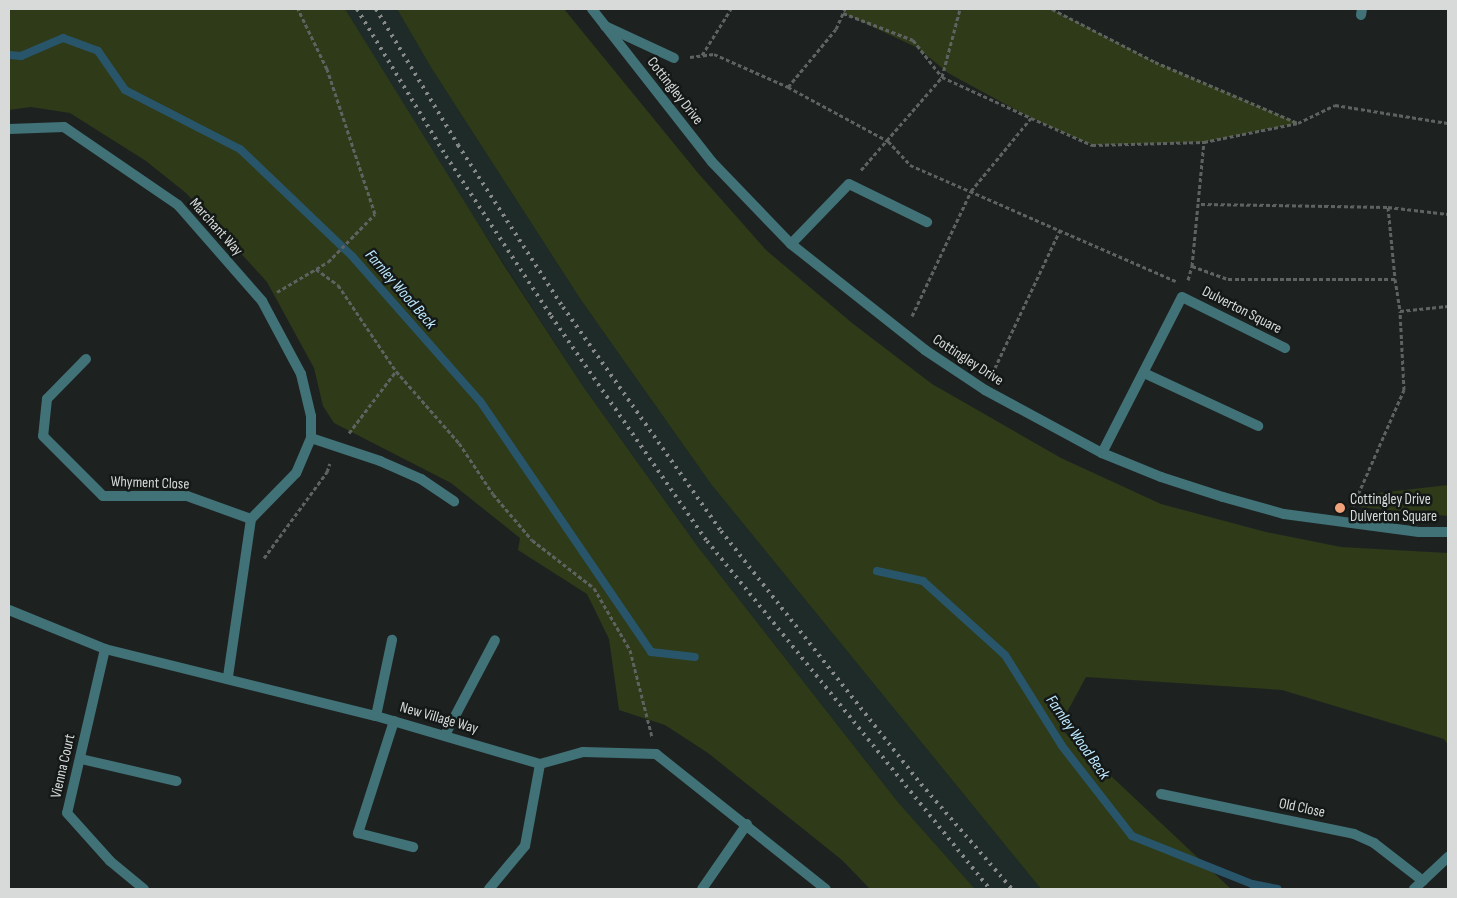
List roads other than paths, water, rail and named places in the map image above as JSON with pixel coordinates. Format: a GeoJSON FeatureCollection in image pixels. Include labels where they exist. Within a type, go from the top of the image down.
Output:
{"type":"FeatureCollection","features":[{"type":"Feature","properties":{"kind":"street","name":"Cottingley Drive"},"geometry":{"type":"LineString","coordinates":[[592,9],[712,162],[791,244],[904,334],[985,390],[1102,453],[1161,477],[1223,497],[1284,514],[1419,532],[1448,532]]}},
{"type":"Feature","properties":{"kind":"street"},"geometry":{"type":"LineString","coordinates":[[605,26],[674,58]]}},
{"type":"Feature","properties":{"kind":"street","name":"Marchant Way"},"geometry":{"type":"LineString","coordinates":[[9,129],[64,128],[178,205],[262,301],[301,374],[311,416],[311,438],[296,472],[251,519]]}},
{"type":"Feature","properties":{"kind":"street"},"geometry":{"type":"LineString","coordinates":[[791,244],[849,184],[927,222]]}},
{"type":"Feature","properties":{"kind":"street","name":"Dulverton Square"},"geometry":{"type":"LineString","coordinates":[[1102,453],[1182,297],[1285,348]]}},
{"type":"Feature","properties":{"kind":"street","name":"Whyment Close"},"geometry":{"type":"LineString","coordinates":[[86,359],[47,399],[43,436],[103,496],[187,496],[251,519]]}},
{"type":"Feature","properties":{"kind":"street"},"geometry":{"type":"LineString","coordinates":[[1144,373],[1258,426]]}},
{"type":"Feature","properties":{"kind":"street"},"geometry":{"type":"LineString","coordinates":[[311,438],[421,479],[454,501]]}},
{"type":"Feature","properties":{"kind":"street"},"geometry":{"type":"LineString","coordinates":[[228,677],[251,519]]}},
{"type":"Feature","properties":{"kind":"street","name":"New Village Way"},"geometry":{"type":"LineString","coordinates":[[9,610],[105,649],[228,677],[394,720],[540,764]]}},
{"type":"Feature","properties":{"kind":"street"},"geometry":{"type":"LineString","coordinates":[[376,716],[392,640]]}},
{"type":"Feature","properties":{"kind":"street"},"geometry":{"type":"LineString","coordinates":[[445,736],[495,640]]}},
{"type":"Feature","properties":{"kind":"street","name":"Vienna Court"},"geometry":{"type":"LineString","coordinates":[[105,649],[68,813],[110,861],[144,889]]}},
{"type":"Feature","properties":{"kind":"street"},"geometry":{"type":"LineString","coordinates":[[394,720],[358,833],[413,847]]}},
{"type":"Feature","properties":{"kind":"street"},"geometry":{"type":"LineString","coordinates":[[489,889],[525,846],[540,764],[583,752],[656,754],[747,824],[826,889]]}},
{"type":"Feature","properties":{"kind":"street"},"geometry":{"type":"LineString","coordinates":[[81,759],[176,781]]}},
{"type":"Feature","properties":{"kind":"street","name":"Old Close"},"geometry":{"type":"LineString","coordinates":[[1162,794],[1354,834],[1374,843],[1423,880]]}},
{"type":"Feature","properties":{"kind":"street"},"geometry":{"type":"LineString","coordinates":[[702,889],[747,824]]}},
{"type":"Feature","properties":{"kind":"street"},"geometry":{"type":"LineString","coordinates":[[1414,889],[1448,857]]}},
{"type":"Feature","properties":{"kind":"waterway","name":"Farnley Wood Beck"},"geometry":{"type":"LineString","coordinates":[[9,55],[21,56],[63,38],[98,51],[125,90],[240,149],[352,256],[480,401],[651,652],[695,657]]}},
{"type":"Feature","properties":{"kind":"waterway","name":"Farnley Wood Beck"},"geometry":{"type":"LineString","coordinates":[[877,571],[923,581],[1005,655],[1062,746],[1132,836],[1252,884],[1278,889]]}},
{"type":"Feature","properties":{"kind":"railway"},"geometry":{"type":"LineString","coordinates":[[357,9],[446,156],[551,316],[707,541],[990,889]]}},
{"type":"Feature","properties":{"kind":"railway"},"geometry":{"type":"LineString","coordinates":[[376,9],[458,145],[563,307],[721,531],[921,784],[1012,889]]}},
{"type":"Feature","properties":{"kind":"place","name":"Cottingley Drive Dulverton Square"},"geometry":{"type":"Point","coordinates":[1340,508]}}]}
